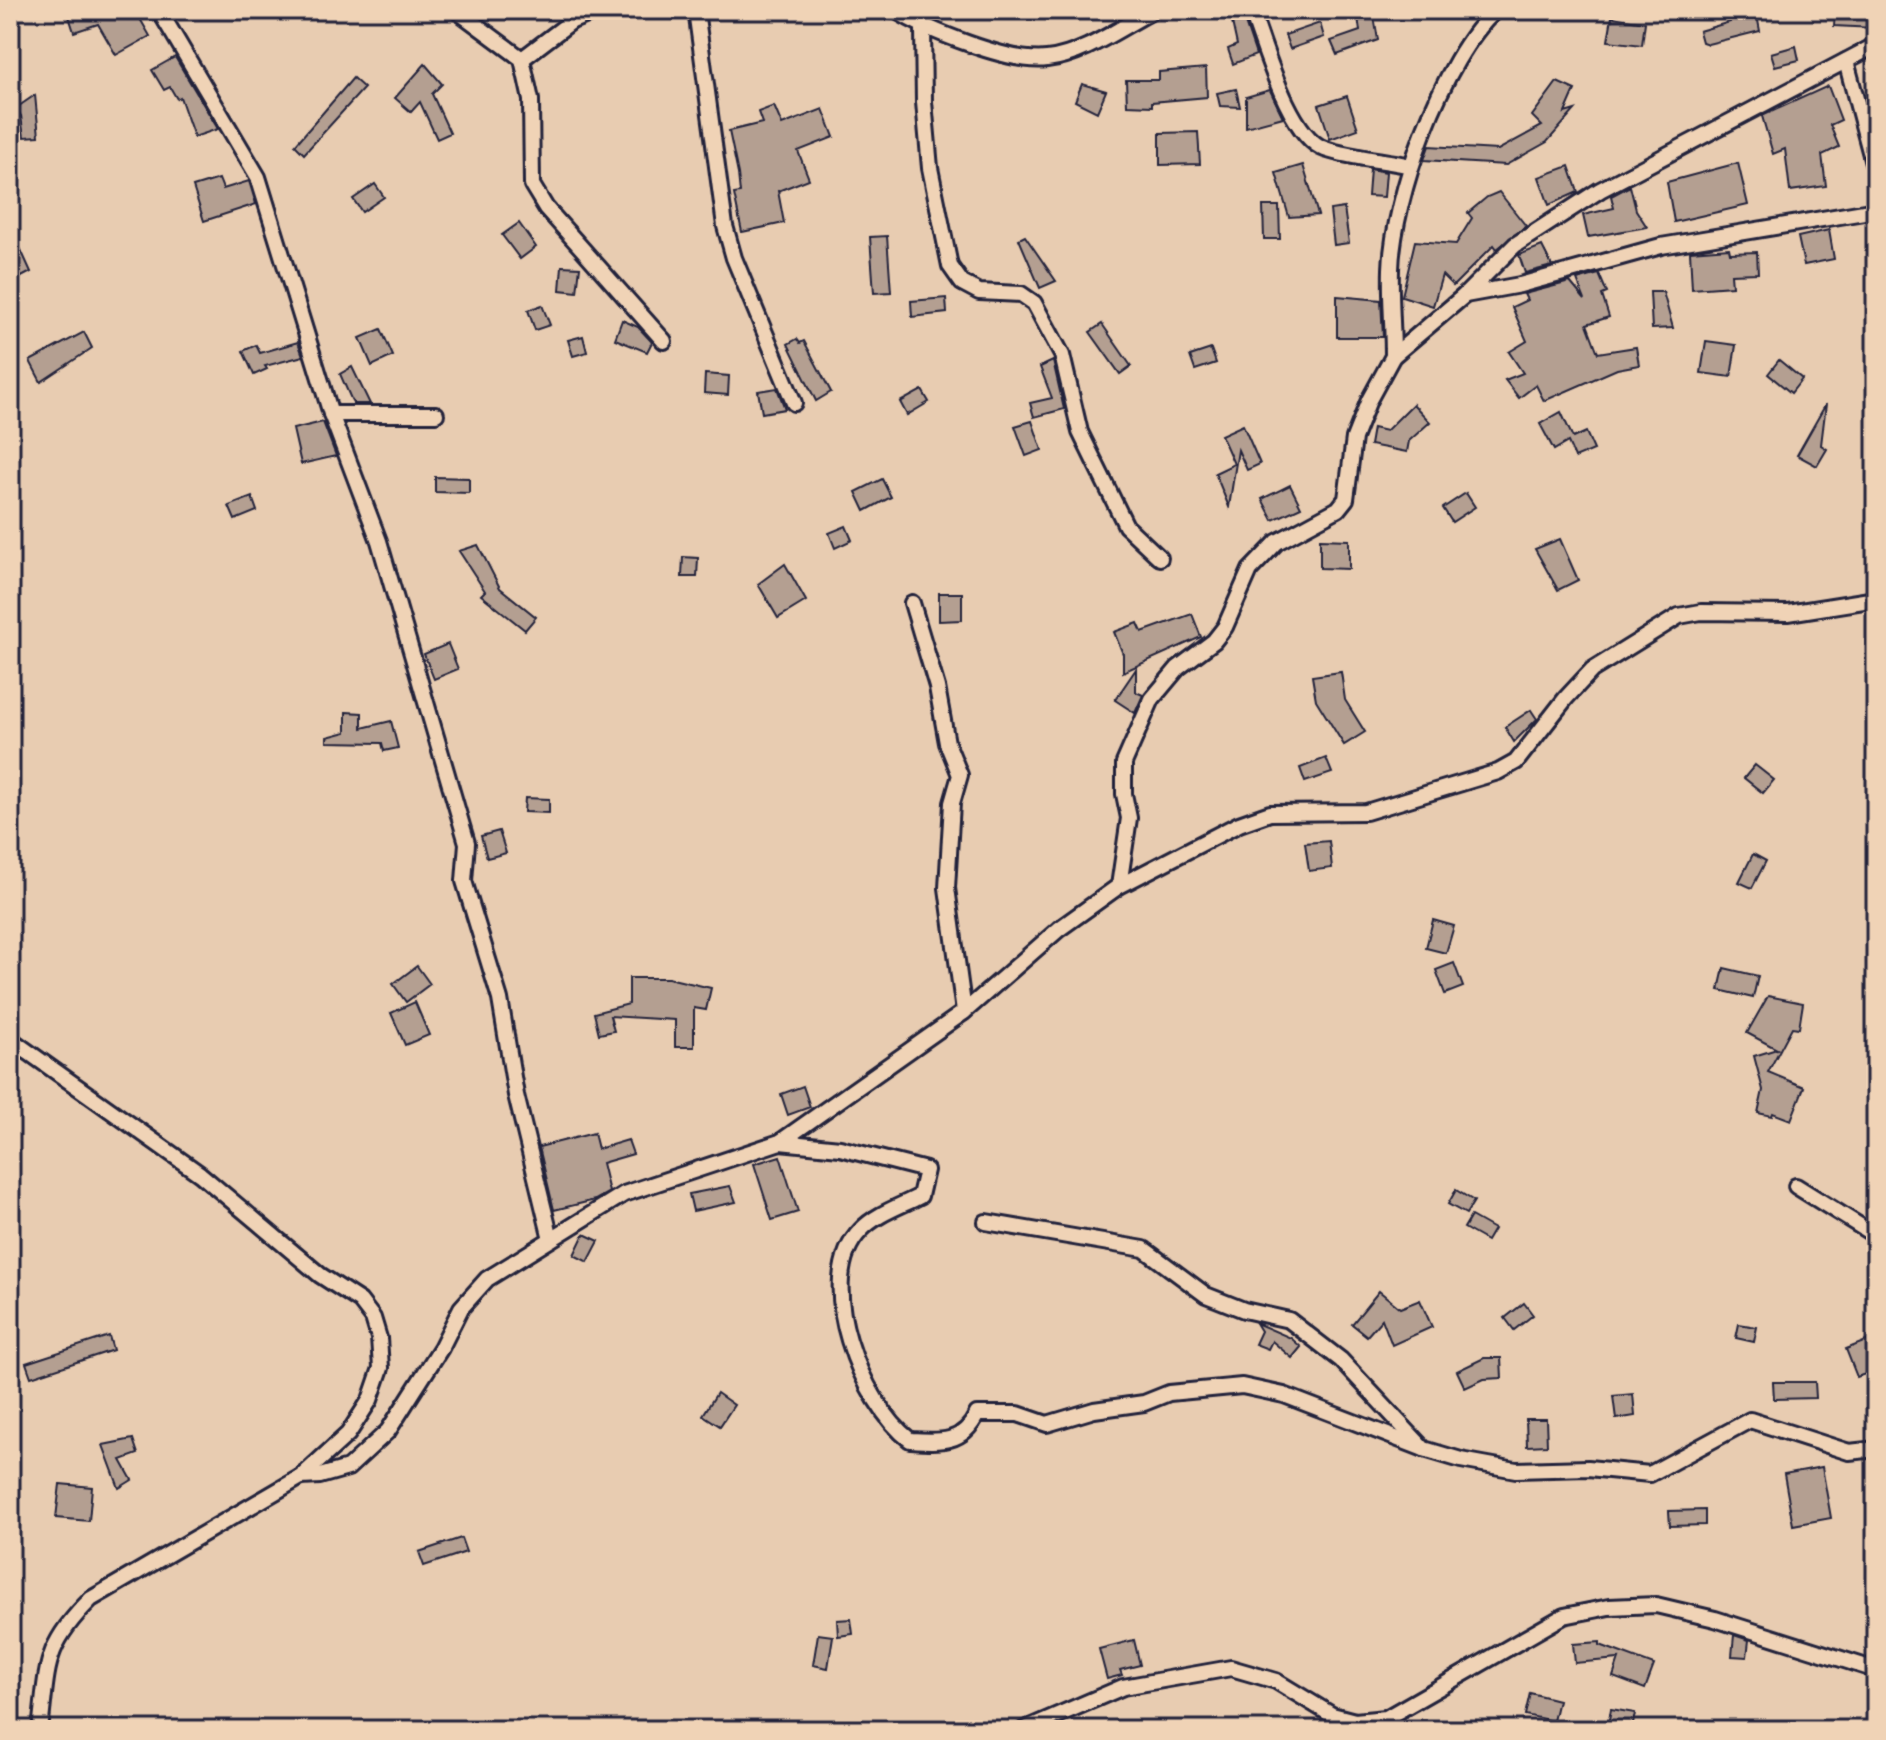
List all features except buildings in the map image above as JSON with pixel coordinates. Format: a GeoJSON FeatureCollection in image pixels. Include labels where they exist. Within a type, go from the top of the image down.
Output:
{"type":"FeatureCollection","features":[{"type":"Feature","properties":{"kind":"street"},"geometry":{"type":"LineString","coordinates":[[159,10],[258,177],[331,414],[379,541],[467,843],[464,881],[500,999],[516,1095],[551,1239]]}},
{"type":"Feature","properties":{"kind":"street"},"geometry":{"type":"LineString","coordinates":[[456,10],[522,59],[531,100],[532,185],[546,208],[664,341]]}},
{"type":"Feature","properties":{"kind":"street"},"geometry":{"type":"LineString","coordinates":[[522,59],[572,21],[600,10]]}},
{"type":"Feature","properties":{"kind":"street"},"geometry":{"type":"LineString","coordinates":[[696,10],[725,226],[734,258],[794,403]]}},
{"type":"Feature","properties":{"kind":"street"},"geometry":{"type":"LineString","coordinates":[[895,10],[923,28],[1009,54],[1046,60],[1079,49],[1154,10]]}},
{"type":"Feature","properties":{"kind":"street"},"geometry":{"type":"LineString","coordinates":[[1251,10],[1294,119],[1307,137],[1322,149],[1411,166]]}},
{"type":"Feature","properties":{"kind":"street"},"geometry":{"type":"LineString","coordinates":[[1393,356],[1391,267],[1411,166],[1451,71],[1495,10]]}},
{"type":"Feature","properties":{"kind":"street"},"geometry":{"type":"LineString","coordinates":[[923,28],[924,102],[930,168],[950,266],[962,283],[979,292],[1021,294],[1034,303],[1062,355],[1080,432],[1126,526],[1160,558]]}},
{"type":"Feature","properties":{"kind":"street"},"geometry":{"type":"LineString","coordinates":[[1119,886],[1129,818],[1124,794],[1124,763],[1152,699],[1178,668],[1214,641],[1225,627],[1250,570],[1277,542],[1338,509],[1346,499],[1354,438],[1369,400],[1393,356],[1465,295],[1515,245],[1600,190],[1876,45]]}},
{"type":"Feature","properties":{"kind":"street"},"geometry":{"type":"LineString","coordinates":[[1846,61],[1876,174]]}},
{"type":"Feature","properties":{"kind":"street"},"geometry":{"type":"LineString","coordinates":[[1465,295],[1520,285],[1661,246],[1870,211],[1876,205]]}},
{"type":"Feature","properties":{"kind":"street"},"geometry":{"type":"LineString","coordinates":[[331,414],[436,414]]}},
{"type":"Feature","properties":{"kind":"street"},"geometry":{"type":"LineString","coordinates":[[301,1477],[320,1476],[348,1468],[388,1431],[441,1348],[461,1308],[487,1279],[624,1194],[780,1142],[964,1012],[1059,929],[1119,886],[1239,824],[1270,813],[1366,812],[1498,772],[1516,762],[1592,670],[1679,616],[1701,612],[1788,613],[1876,599]]}},
{"type":"Feature","properties":{"kind":"street"},"geometry":{"type":"LineString","coordinates":[[912,603],[937,687],[947,743],[960,775],[952,803],[947,888],[964,1012]]}},
{"type":"Feature","properties":{"kind":"street"},"geometry":{"type":"LineString","coordinates":[[10,1039],[200,1174],[320,1275],[360,1301],[373,1318],[381,1368],[370,1400],[348,1434],[301,1477],[91,1599],[66,1624],[49,1653],[40,1730]]}},
{"type":"Feature","properties":{"kind":"street"},"geometry":{"type":"LineString","coordinates":[[780,1142],[840,1148],[926,1170],[920,1196],[878,1218],[856,1236],[846,1260],[839,1300],[844,1324],[880,1410],[910,1440],[948,1442],[970,1430],[977,1414],[987,1412],[1018,1414],[1047,1424],[1094,1410],[1144,1403],[1169,1393],[1242,1386],[1284,1395],[1424,1449],[1461,1460],[1516,1470],[1588,1468],[1650,1474],[1750,1420],[1849,1452],[1876,1449]]}},
{"type":"Feature","properties":{"kind":"street"},"geometry":{"type":"LineString","coordinates":[[1796,1186],[1876,1236]]}},
{"type":"Feature","properties":{"kind":"street"},"geometry":{"type":"LineString","coordinates":[[986,1222],[1144,1249],[1206,1295],[1244,1310],[1289,1320],[1341,1360],[1424,1449]]}},
{"type":"Feature","properties":{"kind":"street"},"geometry":{"type":"LineString","coordinates":[[1023,1730],[1123,1687],[1231,1668],[1276,1681],[1332,1715],[1355,1721],[1386,1718],[1564,1616],[1609,1607],[1656,1605],[1876,1670]]}}]}
